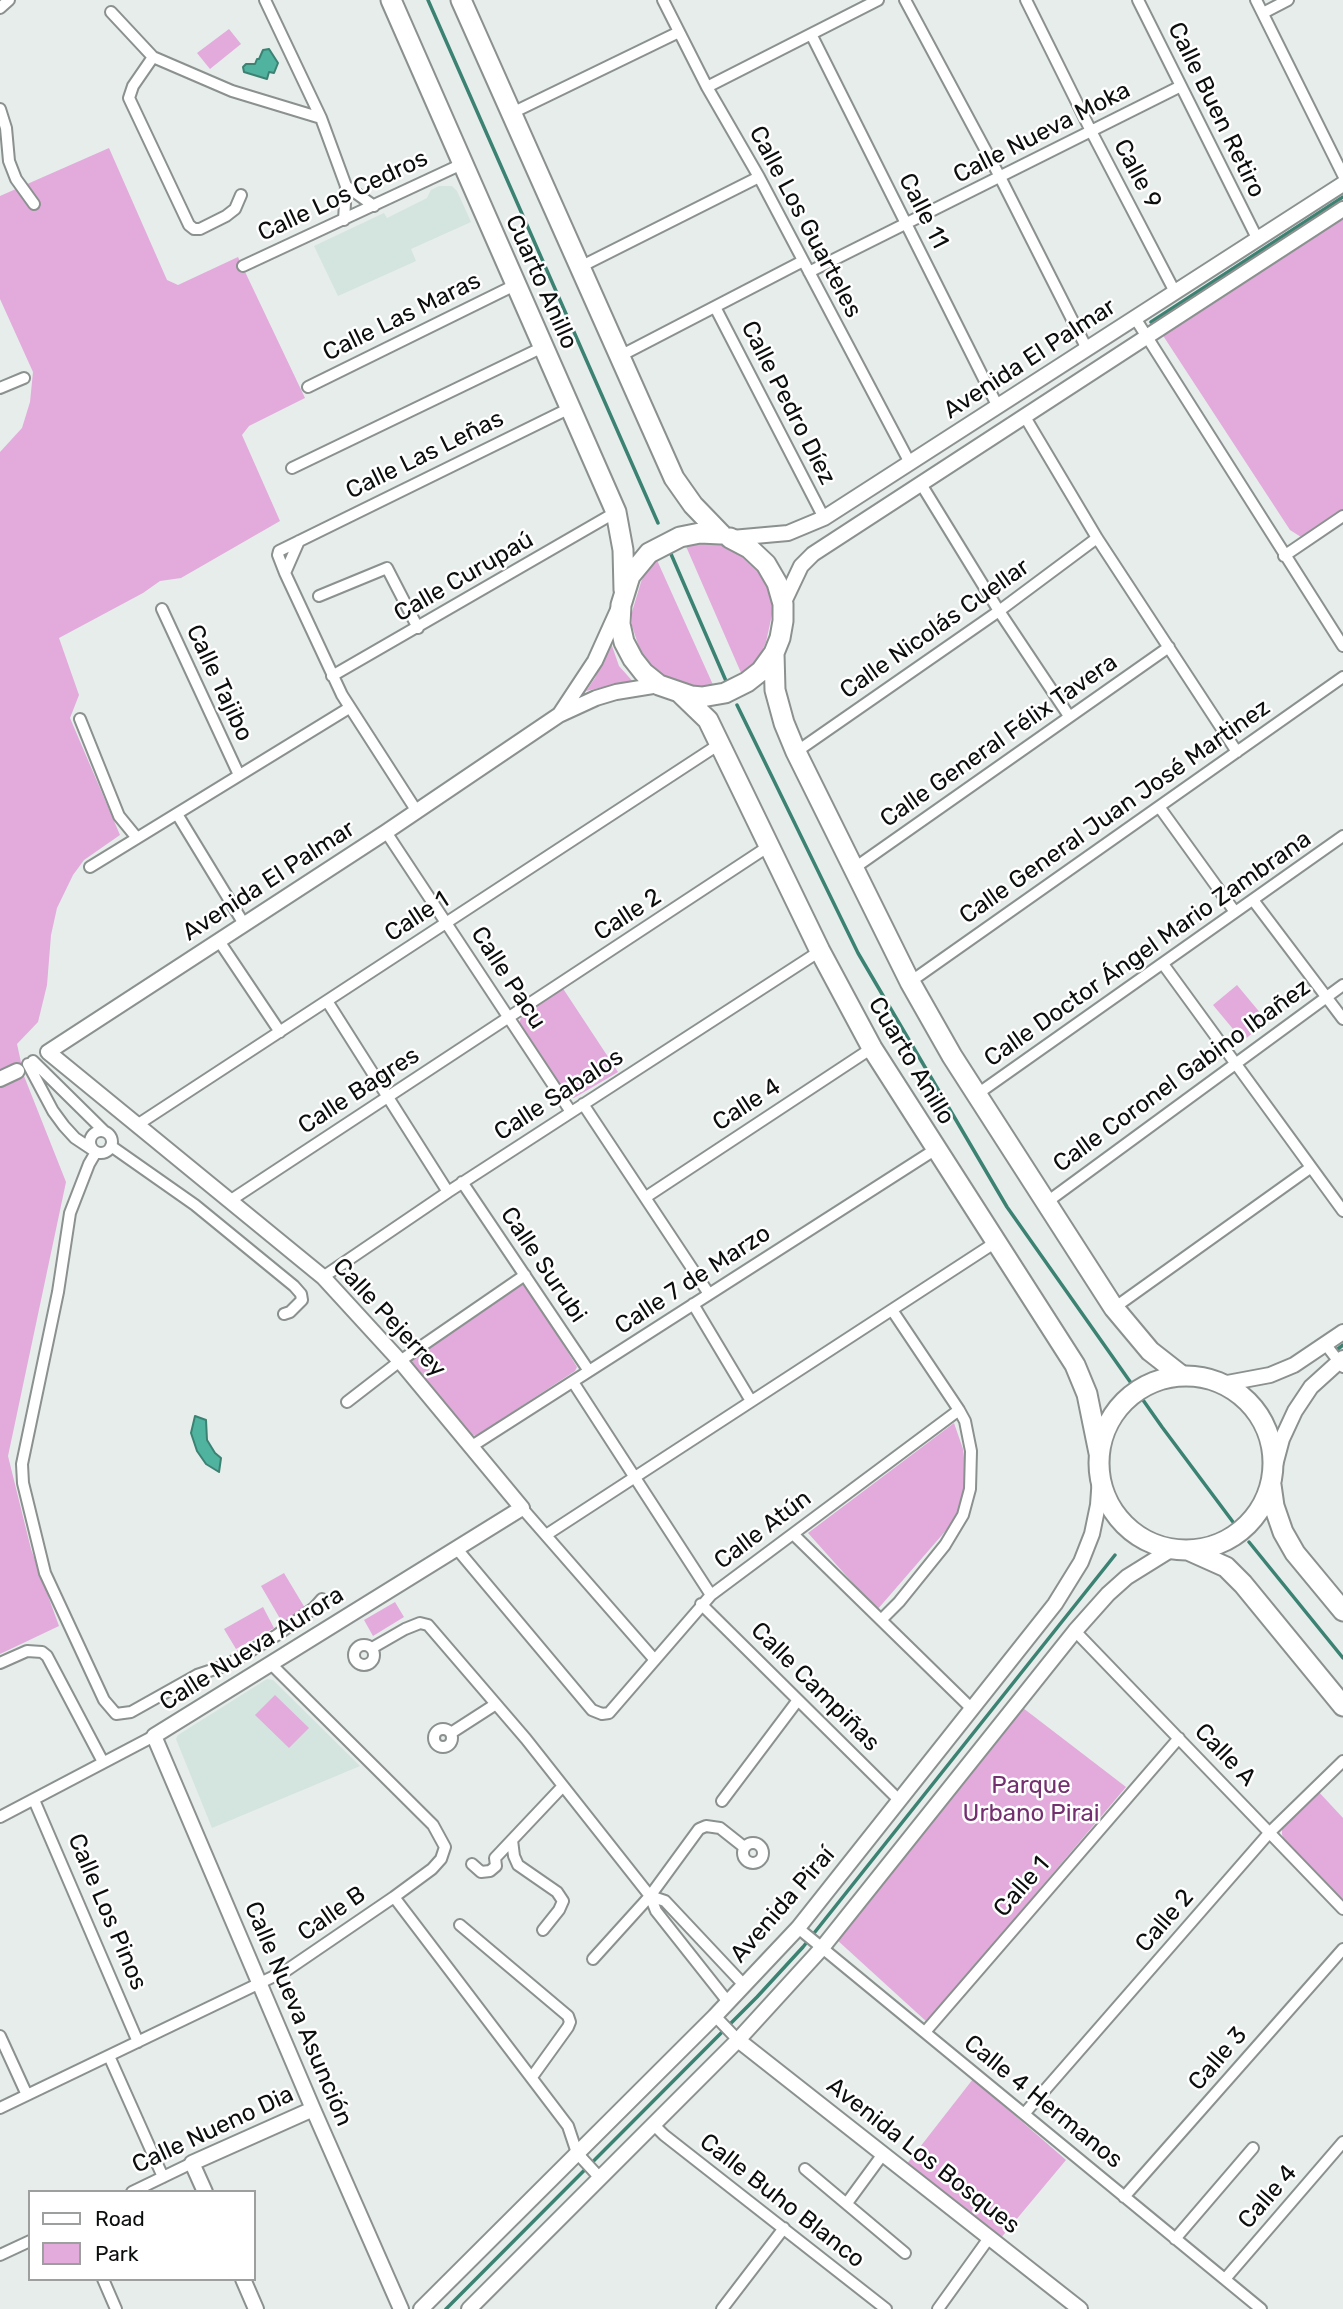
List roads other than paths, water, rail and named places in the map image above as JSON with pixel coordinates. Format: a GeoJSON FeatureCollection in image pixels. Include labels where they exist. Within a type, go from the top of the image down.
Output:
{"type":"FeatureCollection","features":[{"type":"Feature","properties":{"kind":"highway","name":"Cuarto Anillo"},"geometry":{"type":"LineString","coordinates":[[391,0],[616,512],[623,550],[622,598]]}},
{"type":"Feature","properties":{"kind":"highway","name":"Cuarto Anillo"},"geometry":{"type":"LineString","coordinates":[[461,0],[674,478],[693,505],[725,536]]}},
{"type":"Feature","properties":{"kind":"highway"},"geometry":{"type":"LineString","coordinates":[[700,533],[725,536],[750,548],[766,564],[777,583],[783,604],[783,621],[774,653],[761,671],[737,689],[713,696],[691,696],[659,685],[632,659],[620,624],[622,598],[634,570],[649,553],[680,537],[700,533]]}},
{"type":"Feature","properties":{"kind":"highway","name":"Cuarto Anillo"},"geometry":{"type":"LineString","coordinates":[[774,653],[775,690],[784,723],[910,982],[976,1095],[1114,1308],[1150,1351],[1181,1376]]}},
{"type":"Feature","properties":{"kind":"highway","name":"Cuarto Anillo"},"geometry":{"type":"LineString","coordinates":[[680,693],[708,720],[721,743],[820,951],[872,1048],[1075,1365],[1087,1394],[1100,1453]]}},
{"type":"Feature","properties":{"kind":"highway"},"geometry":{"type":"LineString","coordinates":[[1343,1612],[1295,1553],[1283,1532],[1274,1506],[1272,1448],[1266,1427],[1241,1395],[1202,1377],[1181,1376],[1157,1381],[1136,1392],[1121,1406],[1110,1420],[1100,1453],[1100,1477],[1109,1503],[1124,1525],[1146,1540],[1226,1567],[1343,1706]]}},
{"type":"Feature","properties":{"kind":"highway"},"geometry":{"type":"LineString","coordinates":[[1180,1550],[1206,1548],[1241,1531],[1255,1516],[1272,1477]]}},
{"type":"Feature","properties":{"kind":"street"},"geometry":{"type":"LineString","coordinates":[[0,8],[9,0]]}},
{"type":"Feature","properties":{"kind":"street"},"geometry":{"type":"LineString","coordinates":[[265,0],[321,118],[346,187],[344,220]]}},
{"type":"Feature","properties":{"kind":"street","name":"Calle Los Guarteles"},"geometry":{"type":"LineString","coordinates":[[663,0],[706,87],[759,177],[910,463]]}},
{"type":"Feature","properties":{"kind":"street"},"geometry":{"type":"LineString","coordinates":[[706,87],[878,0]]}},
{"type":"Feature","properties":{"kind":"street"},"geometry":{"type":"LineString","coordinates":[[905,0],[1000,177],[1087,349]]}},
{"type":"Feature","properties":{"kind":"street","name":"Calle 9"},"geometry":{"type":"LineString","coordinates":[[1026,0],[1175,292]]}},
{"type":"Feature","properties":{"kind":"street","name":"Calle Buen Retiro"},"geometry":{"type":"LineString","coordinates":[[1138,0],[1257,239]]}},
{"type":"Feature","properties":{"kind":"street"},"geometry":{"type":"LineString","coordinates":[[1256,0],[1343,175]]}},
{"type":"Feature","properties":{"kind":"street"},"geometry":{"type":"LineString","coordinates":[[1263,13],[1288,0]]}},
{"type":"Feature","properties":{"kind":"street"},"geometry":{"type":"LineString","coordinates":[[111,12],[153,57],[232,91],[321,118]]}},
{"type":"Feature","properties":{"kind":"street"},"geometry":{"type":"LineString","coordinates":[[512,113],[679,32]]}},
{"type":"Feature","properties":{"kind":"street","name":"Calle 11"},"geometry":{"type":"LineString","coordinates":[[811,34],[998,407]]}},
{"type":"Feature","properties":{"kind":"street"},"geometry":{"type":"LineString","coordinates":[[153,57],[133,86],[130,98],[189,225],[200,229],[226,216],[235,209],[241,195]]}},
{"type":"Feature","properties":{"kind":"street","name":"Calle Nueva Moka"},"geometry":{"type":"LineString","coordinates":[[809,272],[1181,86]]}},
{"type":"Feature","properties":{"kind":"street"},"geometry":{"type":"LineString","coordinates":[[0,109],[6,128],[9,161],[16,179],[34,204]]}},
{"type":"Feature","properties":{"kind":"street","name":"Calle Los Cedros"},"geometry":{"type":"LineString","coordinates":[[243,266],[461,164]]}},
{"type":"Feature","properties":{"kind":"street"},"geometry":{"type":"LineString","coordinates":[[580,267],[759,177]]}},
{"type":"Feature","properties":{"kind":"street","name":"Avenida El Palmar"},"geometry":{"type":"LineString","coordinates":[[783,604],[801,566],[813,554],[1147,338],[1331,206],[1343,184]]}},
{"type":"Feature","properties":{"kind":"street"},"geometry":{"type":"LineString","coordinates":[[346,187],[374,206]]}},
{"type":"Feature","properties":{"kind":"street","name":"Avenida El Palmar"},"geometry":{"type":"LineString","coordinates":[[725,536],[788,533],[824,518],[1257,239],[1331,206]]}},
{"type":"Feature","properties":{"kind":"street"},"geometry":{"type":"LineString","coordinates":[[620,356],[803,261]]}},
{"type":"Feature","properties":{"kind":"street","name":"Calle Las Maras"},"geometry":{"type":"LineString","coordinates":[[308,387],[515,285]]}},
{"type":"Feature","properties":{"kind":"street","name":"Calle Pedro Díez"},"geometry":{"type":"LineString","coordinates":[[715,307],[824,518]]}},
{"type":"Feature","properties":{"kind":"street"},"geometry":{"type":"LineString","coordinates":[[1135,318],[1343,646]]}},
{"type":"Feature","properties":{"kind":"street"},"geometry":{"type":"LineString","coordinates":[[292,468],[543,347]]}},
{"type":"Feature","properties":{"kind":"street"},"geometry":{"type":"LineString","coordinates":[[0,388],[24,377]]}},
{"type":"Feature","properties":{"kind":"street","name":"Calle Las Leñas"},"geometry":{"type":"LineString","coordinates":[[416,810],[349,708],[285,573],[299,541],[570,408]]}},
{"type":"Feature","properties":{"kind":"street"},"geometry":{"type":"LineString","coordinates":[[1025,417],[1097,538],[1237,752]]}},
{"type":"Feature","properties":{"kind":"street"},"geometry":{"type":"LineString","coordinates":[[890,476],[892,486],[903,495]]}},
{"type":"Feature","properties":{"kind":"street"},"geometry":{"type":"LineString","coordinates":[[921,484],[999,611],[1069,716]]}},
{"type":"Feature","properties":{"kind":"street","name":"Calle Curupaú"},"geometry":{"type":"LineString","coordinates":[[332,676],[616,512]]}},
{"type":"Feature","properties":{"kind":"street"},"geometry":{"type":"LineString","coordinates":[[1284,556],[1343,516]]}},
{"type":"Feature","properties":{"kind":"street","name":"Calle Nicolás Cuellar"},"geometry":{"type":"LineString","coordinates":[[796,752],[999,611],[1097,538]]}},
{"type":"Feature","properties":{"kind":"street"},"geometry":{"type":"LineString","coordinates":[[319,596],[387,568],[418,628]]}},
{"type":"Feature","properties":{"kind":"street","name":"Avenida El Palmar"},"geometry":{"type":"LineString","coordinates":[[559,715],[595,661],[622,598]]}},
{"type":"Feature","properties":{"kind":"street","name":"Calle Tajibo"},"geometry":{"type":"LineString","coordinates":[[162,609],[239,775]]}},
{"type":"Feature","properties":{"kind":"street","name":"Calle General Félix Tavera"},"geometry":{"type":"LineString","coordinates":[[853,869],[1169,647]]}},
{"type":"Feature","properties":{"kind":"street","name":"Calle General Juan José Martinez"},"geometry":{"type":"LineString","coordinates":[[910,982],[1343,677]]}},
{"type":"Feature","properties":{"kind":"street","name":"Avenida El Palmar"},"geometry":{"type":"LineString","coordinates":[[0,1079],[48,1052],[219,941],[559,715],[616,692],[659,685]]}},
{"type":"Feature","properties":{"kind":"street"},"geometry":{"type":"LineString","coordinates":[[90,867],[349,708]]}},
{"type":"Feature","properties":{"kind":"street"},"geometry":{"type":"LineString","coordinates":[[80,719],[119,816],[137,838]]}},
{"type":"Feature","properties":{"kind":"street","name":"Calle 1"},"geometry":{"type":"LineString","coordinates":[[137,1125],[721,743]]}},
{"type":"Feature","properties":{"kind":"street"},"geometry":{"type":"LineString","coordinates":[[1160,808],[1235,912]]}},
{"type":"Feature","properties":{"kind":"street"},"geometry":{"type":"LineString","coordinates":[[177,814],[244,924]]}},
{"type":"Feature","properties":{"kind":"street","name":"Calle Pacu"},"geometry":{"type":"LineString","coordinates":[[386,832],[571,1112]]}},
{"type":"Feature","properties":{"kind":"street","name":"Calle Doctor Ángel Mario Zambrana"},"geometry":{"type":"LineString","coordinates":[[976,1095],[1343,836]]}},
{"type":"Feature","properties":{"kind":"street","name":"Calle 2"},"geometry":{"type":"LineString","coordinates":[[509,1018],[769,846]]}},
{"type":"Feature","properties":{"kind":"street"},"geometry":{"type":"LineString","coordinates":[[1253,900],[1343,1019]]}},
{"type":"Feature","properties":{"kind":"street"},"geometry":{"type":"LineString","coordinates":[[219,941],[280,1032]]}},
{"type":"Feature","properties":{"kind":"street","name":"Calle Sabalos"},"geometry":{"type":"LineString","coordinates":[[323,1277],[462,1182],[820,951]]}},
{"type":"Feature","properties":{"kind":"street"},"geometry":{"type":"LineString","coordinates":[[1163,964],[1343,1210]]}},
{"type":"Feature","properties":{"kind":"street","name":"Calle Coronel Gabino Ibañez"},"geometry":{"type":"LineString","coordinates":[[1047,1202],[1343,985]]}},
{"type":"Feature","properties":{"kind":"street"},"geometry":{"type":"LineString","coordinates":[[327,1001],[447,1192]]}},
{"type":"Feature","properties":{"kind":"street","name":"Calle Bagres"},"geometry":{"type":"LineString","coordinates":[[231,1200],[509,1018]]}},
{"type":"Feature","properties":{"kind":"street","name":"Calle 4"},"geometry":{"type":"LineString","coordinates":[[646,1197],[872,1048]]}},
{"type":"Feature","properties":{"kind":"street","name":"Calle Pejerrey"},"geometry":{"type":"LineString","coordinates":[[48,1052],[323,1277],[400,1361],[545,1535],[654,1659]]}},
{"type":"Feature","properties":{"kind":"street"},"geometry":{"type":"LineString","coordinates":[[26,1065],[104,1131],[111,1139],[111,1146],[105,1152],[95,1151],[75,1138],[64,1126],[26,1065]]}},
{"type":"Feature","properties":{"kind":"street"},"geometry":{"type":"LineString","coordinates":[[583,1104],[709,1294]]}},
{"type":"Feature","properties":{"kind":"street"},"geometry":{"type":"LineString","coordinates":[[104,1131],[96,1132],[90,1138],[95,1151],[70,1213],[58,1292],[22,1465],[23,1483],[45,1573],[104,1700],[116,1714],[131,1712],[197,1675],[219,1669],[237,1659],[286,1629],[322,1599]]}},
{"type":"Feature","properties":{"kind":"street"},"geometry":{"type":"LineString","coordinates":[[111,1146],[195,1205],[294,1286],[301,1294],[302,1300],[290,1312],[284,1314]]}},
{"type":"Feature","properties":{"kind":"street","name":"Calle 7 de Marzo"},"geometry":{"type":"LineString","coordinates":[[472,1446],[936,1149]]}},
{"type":"Feature","properties":{"kind":"street"},"geometry":{"type":"LineString","coordinates":[[1114,1308],[1310,1168]]}},
{"type":"Feature","properties":{"kind":"street","name":"Calle Surubi"},"geometry":{"type":"LineString","coordinates":[[462,1182],[589,1371]]}},
{"type":"Feature","properties":{"kind":"street"},"geometry":{"type":"LineString","coordinates":[[545,1535],[996,1242]]}},
{"type":"Feature","properties":{"kind":"street"},"geometry":{"type":"LineString","coordinates":[[347,1402],[400,1361],[525,1275]]}},
{"type":"Feature","properties":{"kind":"street"},"geometry":{"type":"LineString","coordinates":[[693,1304],[751,1401]]}},
{"type":"Feature","properties":{"kind":"street"},"geometry":{"type":"LineString","coordinates":[[881,1620],[945,1545],[963,1514],[970,1489],[971,1451],[965,1421],[892,1310]]}},
{"type":"Feature","properties":{"kind":"street"},"geometry":{"type":"LineString","coordinates":[[1222,1384],[1270,1375],[1294,1365],[1327,1346],[1343,1332]]}},
{"type":"Feature","properties":{"kind":"street"},"geometry":{"type":"LineString","coordinates":[[1272,1477],[1282,1439],[1295,1411],[1311,1387],[1340,1361],[1327,1346]]}},
{"type":"Feature","properties":{"kind":"street"},"geometry":{"type":"LineString","coordinates":[[573,1382],[711,1595]]}},
{"type":"Feature","properties":{"kind":"street","name":"Calle Atún"},"geometry":{"type":"LineString","coordinates":[[457,1549],[592,1710],[602,1714],[609,1713],[711,1595],[959,1410]]}},
{"type":"Feature","properties":{"kind":"street","name":"Avenida Piraí"},"geometry":{"type":"LineString","coordinates":[[421,2309],[717,2019],[728,2002],[800,1930],[899,1800],[1055,1604],[1081,1562],[1092,1534],[1100,1477]]}},
{"type":"Feature","properties":{"kind":"street","name":"Calle Nueva Aurora"},"geometry":{"type":"LineString","coordinates":[[0,1818],[154,1735],[522,1508]]}},
{"type":"Feature","properties":{"kind":"street"},"geometry":{"type":"LineString","coordinates":[[793,1534],[972,1709]]}},
{"type":"Feature","properties":{"kind":"street"},"geometry":{"type":"LineString","coordinates":[[469,2309],[597,2176],[653,2124],[819,1945],[1108,1594],[1127,1577],[1180,1550]]}},
{"type":"Feature","properties":{"kind":"street","name":"Calle Campiñas"},"geometry":{"type":"LineString","coordinates":[[701,1604],[899,1800]]}},
{"type":"Feature","properties":{"kind":"street"},"geometry":{"type":"LineString","coordinates":[[372,1648],[405,1629],[420,1623],[428,1625],[563,1786],[650,1896],[656,1912],[728,2002]]}},
{"type":"Feature","properties":{"kind":"street","name":"Calle A"},"geometry":{"type":"LineString","coordinates":[[1075,1631],[1343,1909]]}},
{"type":"Feature","properties":{"kind":"street"},"geometry":{"type":"LineString","coordinates":[[0,1663],[27,1651],[41,1652],[47,1656],[103,1762]]}},
{"type":"Feature","properties":{"kind":"street","name":"Calle B"},"geometry":{"type":"LineString","coordinates":[[0,2108],[261,1984],[301,1962],[394,1897],[432,1869],[441,1859],[445,1847],[433,1825],[271,1664]]}},
{"type":"Feature","properties":{"kind":"street"},"geometry":{"type":"LineString","coordinates":[[722,1801],[798,1700]]}},
{"type":"Feature","properties":{"kind":"street"},"geometry":{"type":"LineString","coordinates":[[451,1732],[496,1704]]}},
{"type":"Feature","properties":{"kind":"street","name":"Calle Nueva Asunción"},"geometry":{"type":"LineString","coordinates":[[154,1735],[401,2309]]}},
{"type":"Feature","properties":{"kind":"street","name":"Calle 1"},"geometry":{"type":"LineString","coordinates":[[925,2032],[1179,1738]]}},
{"type":"Feature","properties":{"kind":"street","name":"Calle 2"},"geometry":{"type":"LineString","coordinates":[[1024,2114],[1270,1832],[1343,1761]]}},
{"type":"Feature","properties":{"kind":"street"},"geometry":{"type":"LineString","coordinates":[[472,1864],[481,1872],[490,1871],[496,1866],[495,1858],[563,1786]]}},
{"type":"Feature","properties":{"kind":"street","name":"Calle Los Pinos"},"geometry":{"type":"LineString","coordinates":[[34,1800],[138,2042]]}},
{"type":"Feature","properties":{"kind":"street"},"geometry":{"type":"LineString","coordinates":[[593,1959],[650,1896],[690,1839],[706,1826],[720,1828],[744,1847]]}},
{"type":"Feature","properties":{"kind":"street"},"geometry":{"type":"LineString","coordinates":[[512,1840],[518,1865],[557,1892],[563,1901],[543,1930]]}},
{"type":"Feature","properties":{"kind":"street"},"geometry":{"type":"LineString","coordinates":[[650,1896],[665,1901],[744,1985]]}},
{"type":"Feature","properties":{"kind":"street"},"geometry":{"type":"LineString","coordinates":[[394,1897],[568,2126],[579,2157],[597,2176]]}},
{"type":"Feature","properties":{"kind":"street"},"geometry":{"type":"LineString","coordinates":[[460,1925],[568,2016],[568,2027],[532,2077]]}},
{"type":"Feature","properties":{"kind":"street","name":"Calle 4 Hermanos"},"geometry":{"type":"LineString","coordinates":[[800,1930],[1261,2309]]}},
{"type":"Feature","properties":{"kind":"street","name":"Calle 3"},"geometry":{"type":"LineString","coordinates":[[1124,2197],[1343,1950]]}},
{"type":"Feature","properties":{"kind":"street"},"geometry":{"type":"LineString","coordinates":[[717,2019],[735,2037]]}},
{"type":"Feature","properties":{"kind":"street"},"geometry":{"type":"LineString","coordinates":[[0,2036],[27,2095]]}},
{"type":"Feature","properties":{"kind":"street","name":"Avenida Los Bosques"},"geometry":{"type":"LineString","coordinates":[[735,2037],[1080,2309]]}},
{"type":"Feature","properties":{"kind":"street"},"geometry":{"type":"LineString","coordinates":[[109,2056],[163,2176]]}},
{"type":"Feature","properties":{"kind":"street","name":"Calle Nueno Dia"},"geometry":{"type":"LineString","coordinates":[[136,2190],[313,2109]]}},
{"type":"Feature","properties":{"kind":"street","name":"Calle Buho Blanco"},"geometry":{"type":"LineString","coordinates":[[653,2124],[664,2136],[886,2309]]}},
{"type":"Feature","properties":{"kind":"street","name":"Calle 4"},"geometry":{"type":"LineString","coordinates":[[1225,2279],[1343,2142]]}},
{"type":"Feature","properties":{"kind":"street"},"geometry":{"type":"LineString","coordinates":[[1175,2239],[1253,2148]]}},
{"type":"Feature","properties":{"kind":"street"},"geometry":{"type":"LineString","coordinates":[[847,2203],[883,2154]]}},
{"type":"Feature","properties":{"kind":"street"},"geometry":{"type":"LineString","coordinates":[[192,2163],[204,2190]]}},
{"type":"Feature","properties":{"kind":"street"},"geometry":{"type":"LineString","coordinates":[[805,2169],[905,2253]]}},
{"type":"Feature","properties":{"kind":"street"},"geometry":{"type":"LineString","coordinates":[[722,2309],[784,2228]]}},
{"type":"Feature","properties":{"kind":"street"},"geometry":{"type":"LineString","coordinates":[[938,2309],[989,2238]]}},
{"type":"Feature","properties":{"kind":"street"},"geometry":{"type":"LineString","coordinates":[[0,2255],[28,2242]]}},
{"type":"Feature","properties":{"kind":"street"},"geometry":{"type":"LineString","coordinates":[[104,2281],[116,2309]]}},
{"type":"Feature","properties":{"kind":"street"},"geometry":{"type":"LineString","coordinates":[[244,2281],[257,2309]]}},
{"type":"Feature","properties":{"kind":"waterway"},"geometry":{"type":"LineString","coordinates":[[428,0],[658,523]]}},
{"type":"Feature","properties":{"kind":"waterway"},"geometry":{"type":"LineString","coordinates":[[1151,322],[1343,197]]}},
{"type":"Feature","properties":{"kind":"waterway"},"geometry":{"type":"LineString","coordinates":[[671,554],[726,681]]}},
{"type":"Feature","properties":{"kind":"waterway"},"geometry":{"type":"LineString","coordinates":[[737,705],[858,953],[1007,1207],[1162,1427],[1233,1522]]}},
{"type":"Feature","properties":{"kind":"waterway"},"geometry":{"type":"LineString","coordinates":[[1334,1352],[1343,1345]]}},
{"type":"Feature","properties":{"kind":"waterway"},"geometry":{"type":"LineString","coordinates":[[1249,1542],[1343,1658]]}},
{"type":"Feature","properties":{"kind":"waterway"},"geometry":{"type":"LineString","coordinates":[[446,2309],[757,1997],[803,1947],[1115,1555]]}},
{"type":"Feature","properties":{"kind":"park label","name":"Parque Urbano Pirai"},"geometry":{"type":"Point","coordinates":[1031,1800]}}]}
